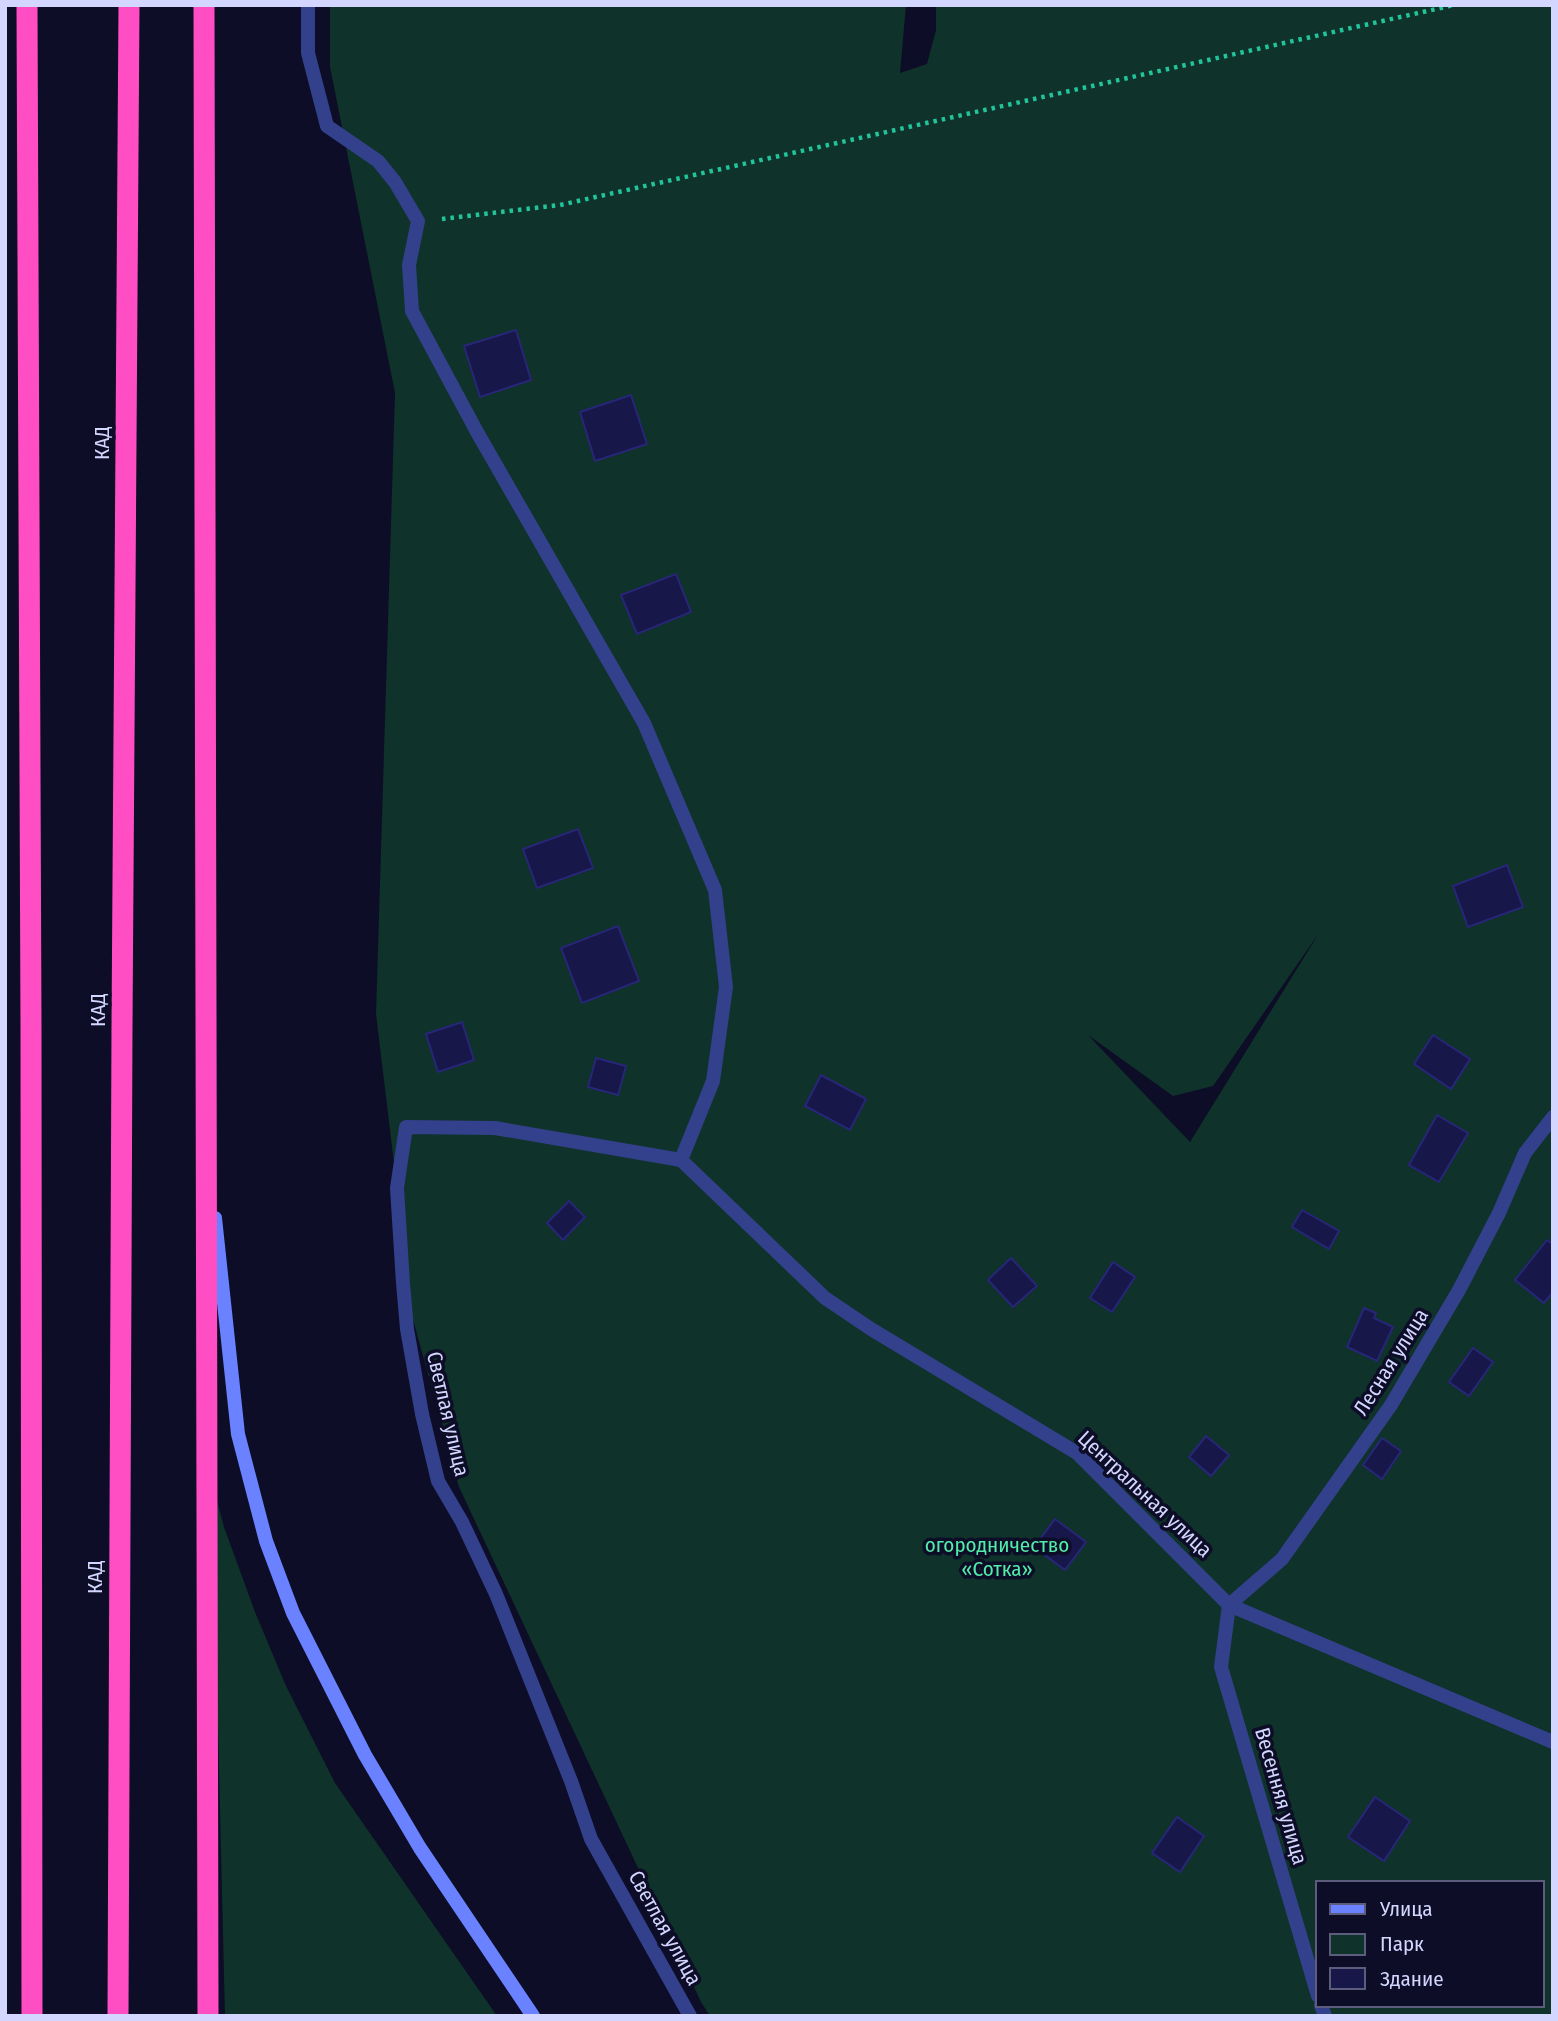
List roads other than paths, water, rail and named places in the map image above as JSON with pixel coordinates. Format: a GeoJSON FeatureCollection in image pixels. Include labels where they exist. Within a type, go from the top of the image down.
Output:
{"type":"FeatureCollection","features":[{"type":"Feature","properties":{"kind":"highway"},"geometry":{"type":"LineString","coordinates":[[27,5],[32,2016]]}},
{"type":"Feature","properties":{"kind":"highway","name":"КАД"},"geometry":{"type":"LineString","coordinates":[[118,2016],[129,5]]}},
{"type":"Feature","properties":{"kind":"highway"},"geometry":{"type":"LineString","coordinates":[[204,5],[208,2016]]}},
{"type":"Feature","properties":{"kind":"main road"},"geometry":{"type":"LineString","coordinates":[[206,1123],[238,1434],[270,1553],[293,1613],[365,1755],[420,1848],[533,2016]]}},
{"type":"Feature","properties":{"kind":"street"},"geometry":{"type":"LineString","coordinates":[[308,5],[308,52],[327,126],[378,161],[395,182],[418,221],[409,265],[412,311],[477,432],[643,723],[715,890],[726,987],[713,1081],[681,1160]]}},
{"type":"Feature","properties":{"kind":"street","name":"Лесная улица"},"geometry":{"type":"LineString","coordinates":[[1229,1605],[1282,1559],[1391,1405],[1459,1290],[1499,1213],[1525,1153],[1553,1117]]}},
{"type":"Feature","properties":{"kind":"street","name":"Светлая улица"},"geometry":{"type":"LineString","coordinates":[[681,1160],[495,1128],[406,1127],[397,1188],[407,1329],[438,1481],[462,1522],[496,1594],[591,1839],[691,2016]]}},
{"type":"Feature","properties":{"kind":"street","name":"Центральная улица"},"geometry":{"type":"LineString","coordinates":[[681,1160],[825,1298],[871,1329],[1077,1453],[1229,1605],[1553,1742]]}},
{"type":"Feature","properties":{"kind":"street","name":"Весенняя улица"},"geometry":{"type":"LineString","coordinates":[[1229,1605],[1222,1667],[1316,1989]]}},
{"type":"Feature","properties":{"kind":"park label","name":"огородничество «Сотка»"},"geometry":{"type":"Point","coordinates":[997,1557]}}]}
